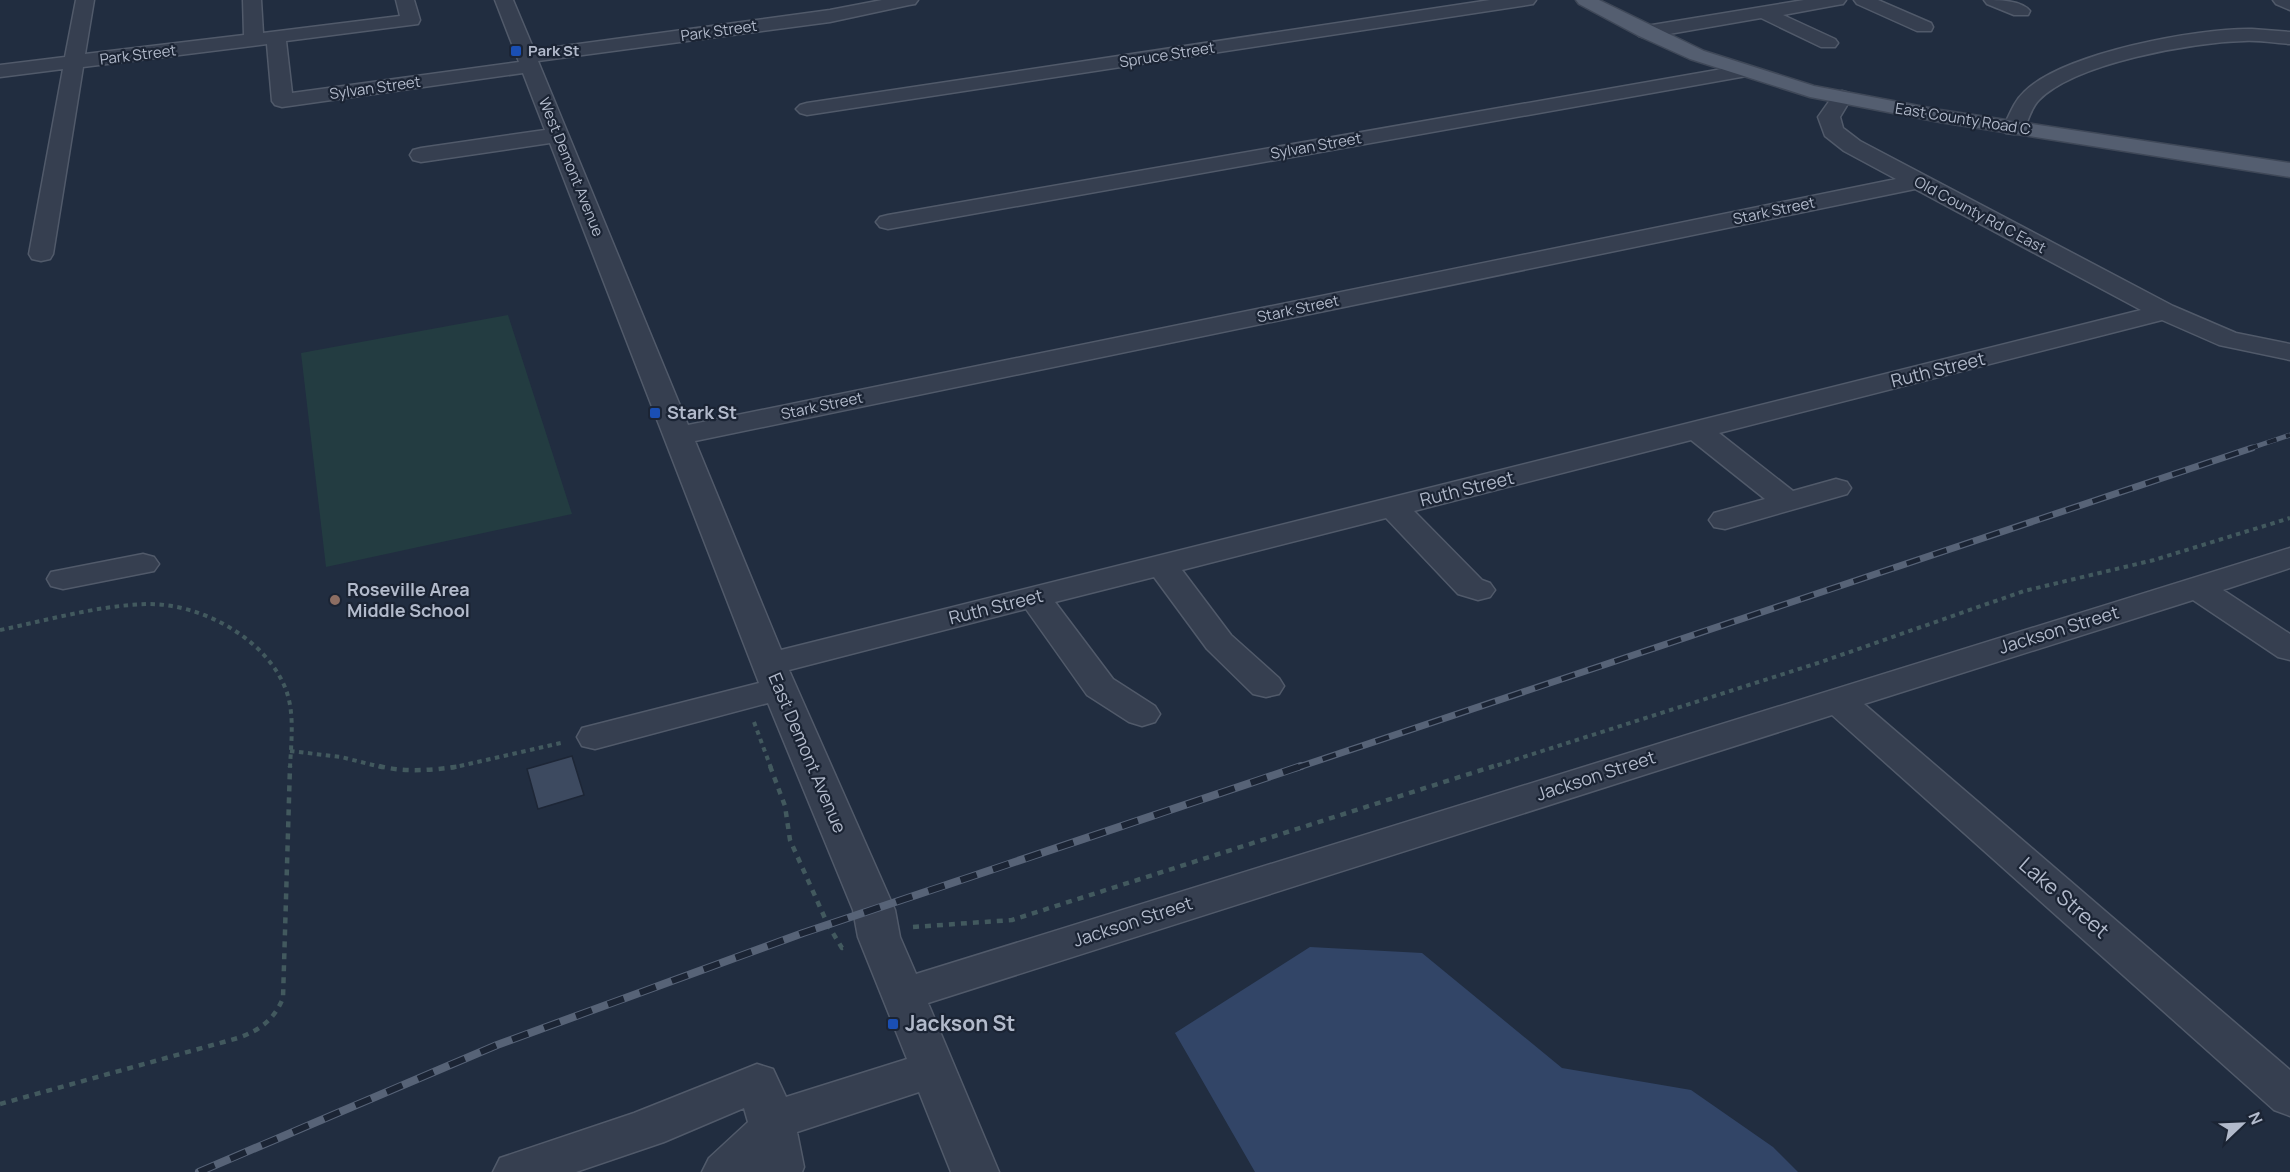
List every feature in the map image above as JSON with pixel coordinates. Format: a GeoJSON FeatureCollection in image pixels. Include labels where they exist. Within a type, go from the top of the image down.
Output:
{"type":"FeatureCollection","features":[{"type":"Feature","properties":{"kind":"main road","name":"East County Road C"},"geometry":{"type":"LineString","coordinates":[[1586,0],[1646,32],[1697,55],[1842,98],[2014,128],[2290,170]]}},
{"type":"Feature","properties":{"kind":"street"},"geometry":{"type":"LineString","coordinates":[[41,254],[85,0]]}},
{"type":"Feature","properties":{"kind":"street"},"geometry":{"type":"LineString","coordinates":[[252,0],[254,41]]}},
{"type":"Feature","properties":{"kind":"street","name":"Park Street"},"geometry":{"type":"LineString","coordinates":[[0,71],[411,20],[405,0]]}},
{"type":"Feature","properties":{"kind":"street","name":"West Demont Avenue"},"geometry":{"type":"LineString","coordinates":[[504,0],[638,335]]}},
{"type":"Feature","properties":{"kind":"street"},"geometry":{"type":"LineString","coordinates":[[800,0],[813,19]]}},
{"type":"Feature","properties":{"kind":"street","name":"Park Street"},"geometry":{"type":"LineString","coordinates":[[529,62],[813,19],[909,0]]}},
{"type":"Feature","properties":{"kind":"street","name":"Spruce Street"},"geometry":{"type":"LineString","coordinates":[[807,109],[1527,0]]}},
{"type":"Feature","properties":{"kind":"street"},"geometry":{"type":"LineString","coordinates":[[1646,32],[1837,0]]}},
{"type":"Feature","properties":{"kind":"street"},"geometry":{"type":"LineString","coordinates":[[1863,0],[1924,27]]}},
{"type":"Feature","properties":{"kind":"street"},"geometry":{"type":"LineString","coordinates":[[1993,0],[2021,11]]}},
{"type":"Feature","properties":{"kind":"street"},"geometry":{"type":"LineString","coordinates":[[2282,0],[2290,4]]}},
{"type":"Feature","properties":{"kind":"street"},"geometry":{"type":"LineString","coordinates":[[1762,12],[1828,43]]}},
{"type":"Feature","properties":{"kind":"street"},"geometry":{"type":"LineString","coordinates":[[2014,128],[2030,97],[2050,81],[2088,66],[2145,50],[2211,38],[2241,35],[2290,38]]}},
{"type":"Feature","properties":{"kind":"street","name":"Sylvan Street"},"geometry":{"type":"LineString","coordinates":[[276,38],[282,100],[529,62]]}},
{"type":"Feature","properties":{"kind":"street","name":"Sylvan Street"},"geometry":{"type":"LineString","coordinates":[[888,222],[1745,71]]}},
{"type":"Feature","properties":{"kind":"street","name":"Old County Rd C East"},"geometry":{"type":"LineString","coordinates":[[1842,98],[1828,117],[1833,131],[1852,146],[2164,312],[2228,339],[2290,352]]}},
{"type":"Feature","properties":{"kind":"street"},"geometry":{"type":"LineString","coordinates":[[421,155],[558,135]]}},
{"type":"Feature","properties":{"kind":"street","name":"Stark Street"},"geometry":{"type":"LineString","coordinates":[[678,436],[1918,181]]}},
{"type":"Feature","properties":{"kind":"street","name":"Ruth Street"},"geometry":{"type":"LineString","coordinates":[[595,737],[745,699],[775,676],[1034,597],[2164,312]]}},
{"type":"Feature","properties":{"kind":"street","name":"East Demont Avenue"},"geometry":{"type":"LineString","coordinates":[[638,335],[775,676],[874,910],[879,937],[975,1172]]}},
{"type":"Feature","properties":{"kind":"street"},"geometry":{"type":"LineString","coordinates":[[1698,431],[1788,502]]}},
{"type":"Feature","properties":{"kind":"street"},"geometry":{"type":"LineString","coordinates":[[1725,520],[1836,488]]}},
{"type":"Feature","properties":{"kind":"street"},"geometry":{"type":"LineString","coordinates":[[1393,507],[1470,587],[1478,590]]}},
{"type":"Feature","properties":{"kind":"street","name":"Jackson Street"},"geometry":{"type":"LineString","coordinates":[[902,995],[2290,558]]}},
{"type":"Feature","properties":{"kind":"street"},"geometry":{"type":"LineString","coordinates":[[63,579],[143,564]]}},
{"type":"Feature","properties":{"kind":"street"},"geometry":{"type":"LineString","coordinates":[[1162,565],[1219,642],[1266,686]]}},
{"type":"Feature","properties":{"kind":"street"},"geometry":{"type":"LineString","coordinates":[[2196,587],[2290,649]]}},
{"type":"Feature","properties":{"kind":"street"},"geometry":{"type":"LineString","coordinates":[[1034,597],[1101,687],[1142,714]]}},
{"type":"Feature","properties":{"kind":"street","name":"Lake Street"},"geometry":{"type":"LineString","coordinates":[[1837,700],[2290,1097]]}},
{"type":"Feature","properties":{"kind":"street"},"geometry":{"type":"LineString","coordinates":[[771,1120],[933,1069]]}},
{"type":"Feature","properties":{"kind":"street"},"geometry":{"type":"LineString","coordinates":[[517,1172],[648,1128],[757,1082],[771,1120],[780,1167],[778,1172]]}},
{"type":"Feature","properties":{"kind":"street"},"geometry":{"type":"LineString","coordinates":[[726,1172],[766,1134],[771,1120]]}},
{"type":"Feature","properties":{"kind":"path"},"geometry":{"type":"LineString","coordinates":[[745,699],[785,806],[790,840],[828,925],[842,948],[914,926],[1012,920],[1821,662],[2024,591],[2154,560],[2290,518]]}},
{"type":"Feature","properties":{"kind":"path"},"geometry":{"type":"LineString","coordinates":[[0,630],[114,608],[144,605],[170,606],[216,622],[254,646],[270,661],[281,678],[287,693],[290,751],[282,998],[278,1011],[269,1023],[238,1038],[0,1104]]}},
{"type":"Feature","properties":{"kind":"path"},"geometry":{"type":"LineString","coordinates":[[290,751],[341,757],[398,771],[428,771],[464,766],[595,737]]}},
{"type":"Feature","properties":{"kind":"green space"},"geometry":{"type":"Polygon","coordinates":[[[508,315],[572,514],[326,567],[301,353],[508,315]]]}},
{"type":"Feature","properties":{"kind":"water"},"geometry":{"type":"Polygon","coordinates":[[[1310,947],[1422,953],[1562,1068],[1691,1090],[1773,1147],[1798,1172],[1255,1172],[1175,1033],[1310,947]]]}},
{"type":"Feature","properties":{"kind":"building"},"geometry":{"type":"Polygon","coordinates":[[[572,756],[584,795],[538,809],[527,769],[572,756]]]}},
{"type":"Feature","properties":{"kind":"railway"},"geometry":{"type":"LineString","coordinates":[[2248,449],[2290,435]]}},
{"type":"Feature","properties":{"kind":"railway"},"geometry":{"type":"LineString","coordinates":[[1296,768],[2252,448]]}},
{"type":"Feature","properties":{"kind":"railway"},"geometry":{"type":"LineString","coordinates":[[199,1172],[497,1045],[803,933],[1301,766]]}},
{"type":"Feature","properties":{"kind":"place","name":"Park St"},"geometry":{"type":"Point","coordinates":[516,51]}},
{"type":"Feature","properties":{"kind":"place","name":"Stark St"},"geometry":{"type":"Point","coordinates":[655,413]}},
{"type":"Feature","properties":{"kind":"place","name":"Roseville Area Middle School"},"geometry":{"type":"Point","coordinates":[335,600]}},
{"type":"Feature","properties":{"kind":"place","name":"Jackson St"},"geometry":{"type":"Point","coordinates":[893,1024]}}]}
